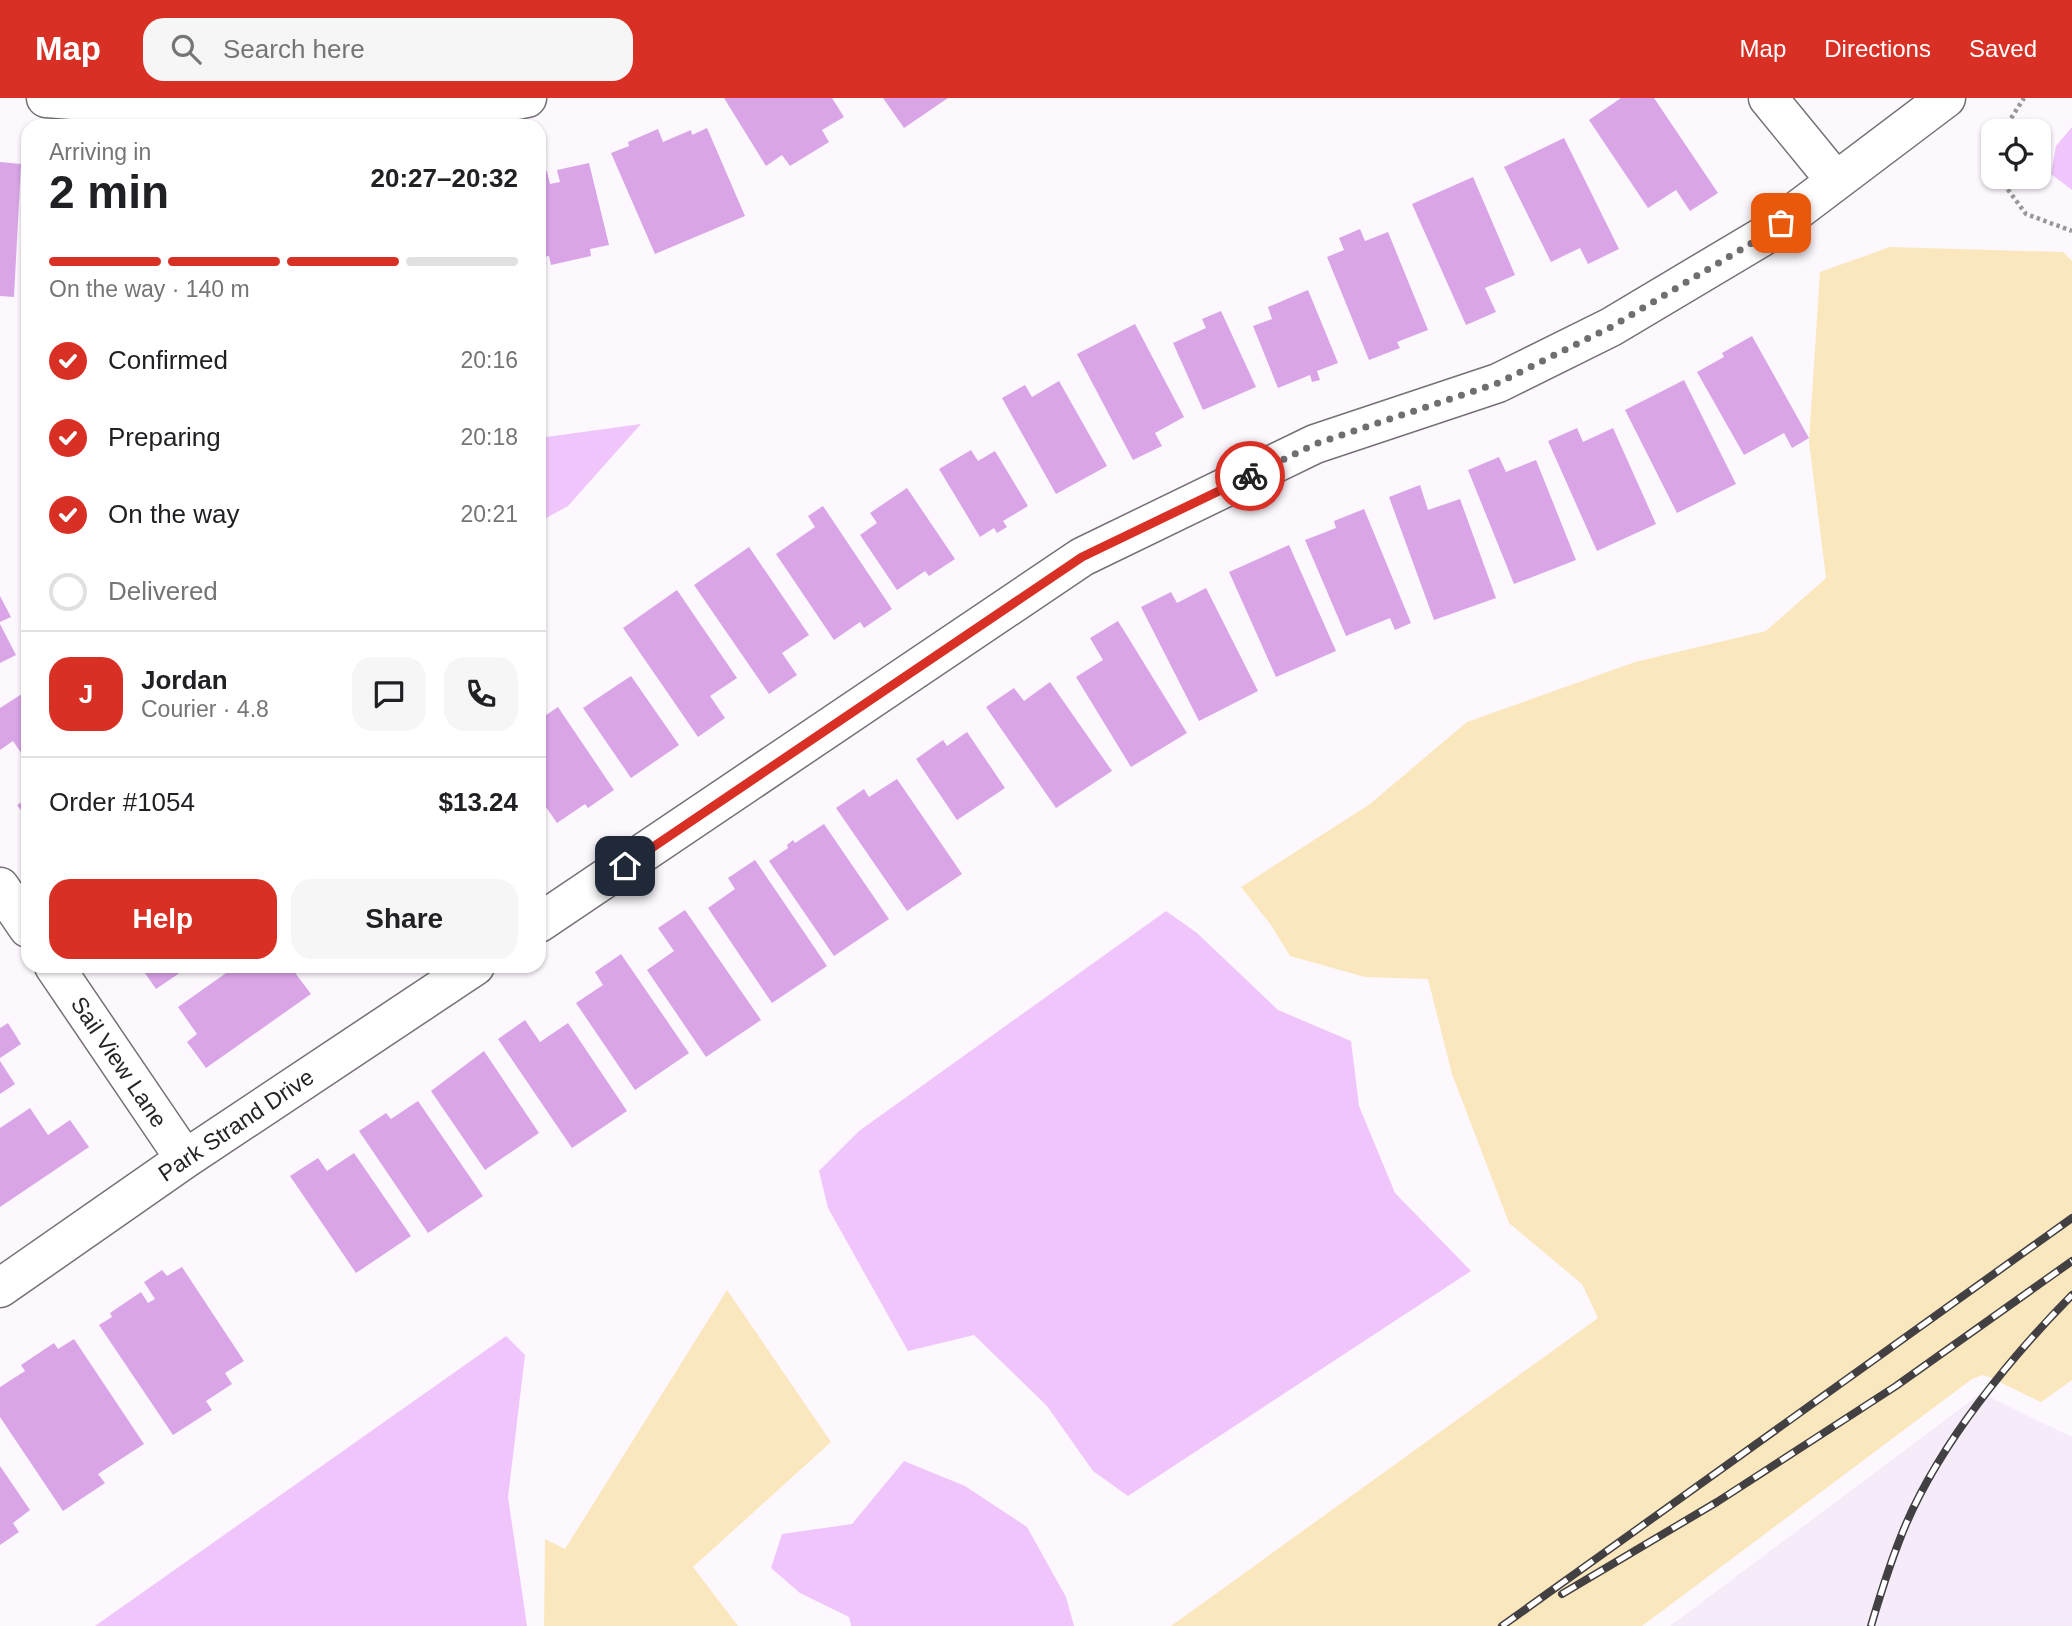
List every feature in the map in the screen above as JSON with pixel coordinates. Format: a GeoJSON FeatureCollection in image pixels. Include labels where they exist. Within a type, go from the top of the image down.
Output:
{"type":"FeatureCollection","features":[{"type":"Feature","properties":{"kind":"street"},"geometry":{"type":"LineString","coordinates":[[47,98],[165,107],[449,114],[527,98]]}},
{"type":"Feature","properties":{"kind":"street"},"geometry":{"type":"LineString","coordinates":[[1768,98],[1836,181]]}},
{"type":"Feature","properties":{"kind":"street"},"geometry":{"type":"LineString","coordinates":[[546,918],[1082,557],[1315,444],[1498,383],[1611,327],[1762,237],[1947,98]]}},
{"type":"Feature","properties":{"kind":"street"},"geometry":{"type":"LineString","coordinates":[[0,887],[21,918]]}},
{"type":"Feature","properties":{"kind":"street","name":"Sail View Lane"},"geometry":{"type":"LineString","coordinates":[[59,973],[185,1159]]}},
{"type":"Feature","properties":{"kind":"street","name":"Park Strand Drive"},"geometry":{"type":"LineString","coordinates":[[0,1287],[185,1159],[464,973]]}},
{"type":"Feature","properties":{"kind":"path"},"geometry":{"type":"LineString","coordinates":[[2010,119],[2024,98]]}},
{"type":"Feature","properties":{"kind":"path"},"geometry":{"type":"LineString","coordinates":[[2007,189],[2026,214],[2072,230]]}},
{"type":"Feature","properties":{"kind":"shaded area"},"geometry":{"type":"Polygon","coordinates":[[[2072,127],[2072,190],[2051,174],[2056,146],[2072,127]]]}},
{"type":"Feature","properties":{"kind":"shaded area"},"geometry":{"type":"Polygon","coordinates":[[[1890,247],[2063,252],[2072,261],[2072,1380],[2041,1402],[1983,1375],[1972,1379],[1642,1626],[1171,1626],[1598,1318],[1582,1284],[1509,1223],[1452,1074],[1428,979],[1365,977],[1290,956],[1271,925],[1241,887],[1370,804],[1467,722],[1635,662],[1766,631],[1826,578],[1809,442],[1820,272],[1890,247]]]}},
{"type":"Feature","properties":{"kind":"shaded area"},"geometry":{"type":"Polygon","coordinates":[[[641,424],[568,506],[546,518],[546,437],[641,424]]]}},
{"type":"Feature","properties":{"kind":"shaded area"},"geometry":{"type":"Polygon","coordinates":[[[1166,911],[1197,933],[1278,1010],[1351,1041],[1359,1106],[1395,1193],[1471,1271],[1128,1496],[1093,1471],[1047,1406],[974,1335],[908,1351],[828,1208],[819,1171],[859,1131],[1166,911]]]}},
{"type":"Feature","properties":{"kind":"shaded area"},"geometry":{"type":"Polygon","coordinates":[[[727,1290],[831,1442],[693,1567],[738,1626],[544,1626],[545,1539],[565,1549],[727,1290]]]}},
{"type":"Feature","properties":{"kind":"shaded area"},"geometry":{"type":"Polygon","coordinates":[[[506,1336],[525,1355],[508,1497],[527,1626],[95,1626],[506,1336]]]}},
{"type":"Feature","properties":{"kind":"shaded area"},"geometry":{"type":"Polygon","coordinates":[[[1981,1393],[2072,1437],[2072,1626],[1670,1626],[1981,1393]]]}},
{"type":"Feature","properties":{"kind":"shaded area"},"geometry":{"type":"Polygon","coordinates":[[[904,1461],[965,1486],[1027,1527],[1066,1597],[1074,1626],[851,1626],[849,1617],[800,1593],[771,1568],[782,1534],[852,1524],[904,1461]]]}},
{"type":"Feature","properties":{"kind":"building"},"geometry":{"type":"Polygon","coordinates":[[[724,98],[832,98],[844,117],[822,130],[829,142],[790,166],[782,155],[766,166],[724,98]]]}},
{"type":"Feature","properties":{"kind":"building"},"geometry":{"type":"Polygon","coordinates":[[[883,98],[948,98],[904,128],[883,98]]]}},
{"type":"Feature","properties":{"kind":"building"},"geometry":{"type":"Polygon","coordinates":[[[1621,98],[1654,98],[1718,193],[1690,211],[1676,190],[1648,208],[1589,120],[1621,98]]]}},
{"type":"Feature","properties":{"kind":"building"},"geometry":{"type":"Polygon","coordinates":[[[707,128],[745,216],[655,254],[611,153],[658,129],[663,142],[691,130],[692,135],[707,128]]]}},
{"type":"Feature","properties":{"kind":"building"},"geometry":{"type":"Polygon","coordinates":[[[1564,138],[1619,249],[1588,264],[1580,248],[1551,262],[1504,167],[1564,138]]]}},
{"type":"Feature","properties":{"kind":"building"},"geometry":{"type":"Polygon","coordinates":[[[0,162],[21,164],[14,297],[0,296],[0,162]]]}},
{"type":"Feature","properties":{"kind":"building"},"geometry":{"type":"Polygon","coordinates":[[[589,163],[609,245],[590,249],[591,256],[551,265],[549,256],[546,257],[546,171],[550,184],[560,182],[557,170],[589,163]]]}},
{"type":"Feature","properties":{"kind":"building"},"geometry":{"type":"Polygon","coordinates":[[[1473,177],[1515,275],[1485,288],[1496,312],[1466,325],[1412,204],[1473,177]]]}},
{"type":"Feature","properties":{"kind":"building"},"geometry":{"type":"Polygon","coordinates":[[[1360,229],[1365,241],[1388,232],[1428,330],[1397,342],[1400,348],[1369,360],[1327,257],[1344,250],[1339,238],[1360,229]]]}},
{"type":"Feature","properties":{"kind":"building"},"geometry":{"type":"Polygon","coordinates":[[[1308,290],[1338,363],[1317,371],[1320,380],[1312,382],[1310,375],[1278,388],[1253,326],[1272,319],[1268,307],[1308,290]]]}},
{"type":"Feature","properties":{"kind":"building"},"geometry":{"type":"Polygon","coordinates":[[[1221,311],[1256,387],[1203,410],[1173,343],[1206,328],[1202,319],[1221,311]]]}},
{"type":"Feature","properties":{"kind":"building"},"geometry":{"type":"Polygon","coordinates":[[[1135,324],[1184,417],[1155,433],[1162,446],[1133,460],[1077,354],[1135,324]]]}},
{"type":"Feature","properties":{"kind":"building"},"geometry":{"type":"Polygon","coordinates":[[[1752,336],[1809,438],[1792,448],[1784,433],[1744,455],[1697,372],[1724,357],[1722,353],[1752,336]]]}},
{"type":"Feature","properties":{"kind":"building"},"geometry":{"type":"Polygon","coordinates":[[[1684,380],[1736,484],[1677,513],[1625,410],[1684,380]]]}},
{"type":"Feature","properties":{"kind":"building"},"geometry":{"type":"Polygon","coordinates":[[[1059,381],[1107,466],[1056,494],[1002,398],[1025,385],[1032,397],[1059,381]]]}},
{"type":"Feature","properties":{"kind":"building"},"geometry":{"type":"Polygon","coordinates":[[[1577,428],[1583,442],[1613,428],[1656,524],[1597,551],[1548,441],[1577,428]]]}},
{"type":"Feature","properties":{"kind":"building"},"geometry":{"type":"Polygon","coordinates":[[[971,450],[978,461],[995,451],[1028,506],[1003,521],[1007,527],[997,533],[994,528],[980,537],[939,469],[971,450]]]}},
{"type":"Feature","properties":{"kind":"building"},"geometry":{"type":"Polygon","coordinates":[[[1499,457],[1506,472],[1536,460],[1576,560],[1514,584],[1468,470],[1499,457]]]}},
{"type":"Feature","properties":{"kind":"building"},"geometry":{"type":"Polygon","coordinates":[[[1420,485],[1428,510],[1460,499],[1496,598],[1434,620],[1389,497],[1420,485]]]}},
{"type":"Feature","properties":{"kind":"building"},"geometry":{"type":"Polygon","coordinates":[[[907,488],[955,559],[929,576],[925,571],[897,590],[860,535],[877,523],[870,513],[907,488]]]}},
{"type":"Feature","properties":{"kind":"building"},"geometry":{"type":"Polygon","coordinates":[[[823,506],[892,609],[864,628],[860,622],[834,640],[776,554],[815,527],[808,516],[823,506]]]}},
{"type":"Feature","properties":{"kind":"building"},"geometry":{"type":"Polygon","coordinates":[[[1364,509],[1411,623],[1395,630],[1390,618],[1346,636],[1305,540],[1336,528],[1334,521],[1364,509]]]}},
{"type":"Feature","properties":{"kind":"building"},"geometry":{"type":"Polygon","coordinates":[[[1289,545],[1336,651],[1276,677],[1229,572],[1289,545]]]}},
{"type":"Feature","properties":{"kind":"building"},"geometry":{"type":"Polygon","coordinates":[[[749,547],[809,635],[782,653],[797,675],[769,694],[694,585],[749,547]]]}},
{"type":"Feature","properties":{"kind":"building"},"geometry":{"type":"Polygon","coordinates":[[[1206,588],[1258,691],[1199,721],[1141,607],[1171,592],[1177,603],[1206,588]]]}},
{"type":"Feature","properties":{"kind":"building"},"geometry":{"type":"Polygon","coordinates":[[[677,590],[737,678],[710,696],[725,718],[698,737],[623,628],[677,590]]]}},
{"type":"Feature","properties":{"kind":"building"},"geometry":{"type":"Polygon","coordinates":[[[0,596],[11,617],[0,622],[0,596]]]}},
{"type":"Feature","properties":{"kind":"building"},"geometry":{"type":"Polygon","coordinates":[[[1118,621],[1187,733],[1131,767],[1076,677],[1103,660],[1090,638],[1118,621]]]}},
{"type":"Feature","properties":{"kind":"building"},"geometry":{"type":"Polygon","coordinates":[[[0,624],[16,655],[0,663],[0,624]]]}},
{"type":"Feature","properties":{"kind":"building"},"geometry":{"type":"Polygon","coordinates":[[[631,676],[679,745],[631,778],[583,708],[631,676]]]}},
{"type":"Feature","properties":{"kind":"building"},"geometry":{"type":"Polygon","coordinates":[[[1050,682],[1112,771],[1056,808],[986,707],[1014,688],[1024,701],[1050,682]]]}},
{"type":"Feature","properties":{"kind":"building"},"geometry":{"type":"Polygon","coordinates":[[[21,694],[21,753],[13,741],[0,750],[0,708],[21,694]]]}},
{"type":"Feature","properties":{"kind":"building"},"geometry":{"type":"Polygon","coordinates":[[[558,707],[614,790],[588,808],[585,804],[557,823],[546,807],[546,715],[558,707]]]}},
{"type":"Feature","properties":{"kind":"building"},"geometry":{"type":"Polygon","coordinates":[[[967,732],[1005,788],[957,820],[916,759],[943,740],[947,746],[967,732]]]}},
{"type":"Feature","properties":{"kind":"building"},"geometry":{"type":"Polygon","coordinates":[[[897,779],[962,874],[907,911],[836,808],[864,789],[869,797],[897,779]]]}},
{"type":"Feature","properties":{"kind":"building"},"geometry":{"type":"Polygon","coordinates":[[[824,824],[889,919],[834,956],[769,861],[788,848],[787,845],[793,840],[795,843],[824,824]]]}},
{"type":"Feature","properties":{"kind":"building"},"geometry":{"type":"Polygon","coordinates":[[[755,860],[827,966],[772,1003],[708,908],[735,889],[728,878],[755,860]]]}},
{"type":"Feature","properties":{"kind":"building"},"geometry":{"type":"Polygon","coordinates":[[[685,910],[761,1020],[706,1057],[647,970],[674,951],[658,928],[685,910]]]}},
{"type":"Feature","properties":{"kind":"building"},"geometry":{"type":"Polygon","coordinates":[[[621,954],[689,1053],[635,1090],[576,1003],[603,985],[595,972],[621,954]]]}},
{"type":"Feature","properties":{"kind":"building"},"geometry":{"type":"Polygon","coordinates":[[[145,973],[180,973],[156,989],[145,973]]]}},
{"type":"Feature","properties":{"kind":"building"},"geometry":{"type":"Polygon","coordinates":[[[226,973],[295,973],[311,994],[206,1068],[187,1042],[197,1034],[178,1007],[226,973]]]}},
{"type":"Feature","properties":{"kind":"building"},"geometry":{"type":"Polygon","coordinates":[[[525,1020],[540,1042],[568,1023],[627,1111],[572,1148],[498,1039],[525,1020]]]}},
{"type":"Feature","properties":{"kind":"building"},"geometry":{"type":"Polygon","coordinates":[[[8,1023],[21,1044],[0,1058],[0,1028],[8,1023]]]}},
{"type":"Feature","properties":{"kind":"building"},"geometry":{"type":"Polygon","coordinates":[[[484,1051],[539,1133],[485,1170],[431,1091],[484,1051]]]}},
{"type":"Feature","properties":{"kind":"building"},"geometry":{"type":"Polygon","coordinates":[[[0,1061],[15,1084],[0,1094],[0,1061]]]}},
{"type":"Feature","properties":{"kind":"building"},"geometry":{"type":"Polygon","coordinates":[[[418,1101],[483,1196],[428,1233],[359,1131],[386,1113],[391,1119],[418,1101]]]}},
{"type":"Feature","properties":{"kind":"building"},"geometry":{"type":"Polygon","coordinates":[[[30,1108],[48,1135],[70,1120],[89,1147],[0,1207],[0,1128],[30,1108]]]}},
{"type":"Feature","properties":{"kind":"building"},"geometry":{"type":"Polygon","coordinates":[[[354,1153],[411,1236],[356,1273],[290,1176],[318,1158],[327,1171],[354,1153]]]}},
{"type":"Feature","properties":{"kind":"building"},"geometry":{"type":"Polygon","coordinates":[[[182,1267],[244,1361],[225,1373],[232,1384],[206,1401],[212,1410],[173,1435],[99,1325],[112,1317],[110,1313],[141,1292],[148,1303],[155,1299],[144,1282],[162,1270],[167,1276],[182,1267]]]}},
{"type":"Feature","properties":{"kind":"building"},"geometry":{"type":"Polygon","coordinates":[[[74,1339],[144,1444],[98,1474],[105,1483],[63,1511],[0,1417],[0,1387],[25,1371],[21,1365],[54,1343],[58,1349],[74,1339]]]}},
{"type":"Feature","properties":{"kind":"building"},"geometry":{"type":"Polygon","coordinates":[[[0,1466],[30,1510],[13,1523],[19,1532],[0,1545],[0,1466]]]}},
{"type":"Feature","properties":{"kind":"railway"},"geometry":{"type":"LineString","coordinates":[[1502,1626],[2072,1218]]}},
{"type":"Feature","properties":{"kind":"railway"},"geometry":{"type":"LineString","coordinates":[[1562,1594],[1717,1502],[1896,1386],[2072,1261]]}},
{"type":"Feature","properties":{"kind":"railway"},"geometry":{"type":"LineString","coordinates":[[1871,1626],[1906,1524],[1938,1462],[2001,1374],[2072,1295]]}},
{"type":"Feature","properties":{"kind":"way so far"},"geometry":{"type":"LineString","coordinates":[[1250,476],[1315,444],[1498,383],[1611,327],[1781,223]]}},
{"type":"Feature","properties":{"kind":"route"},"geometry":{"type":"LineString","coordinates":[[625,866],[1082,557],[1250,476]]}}]}
